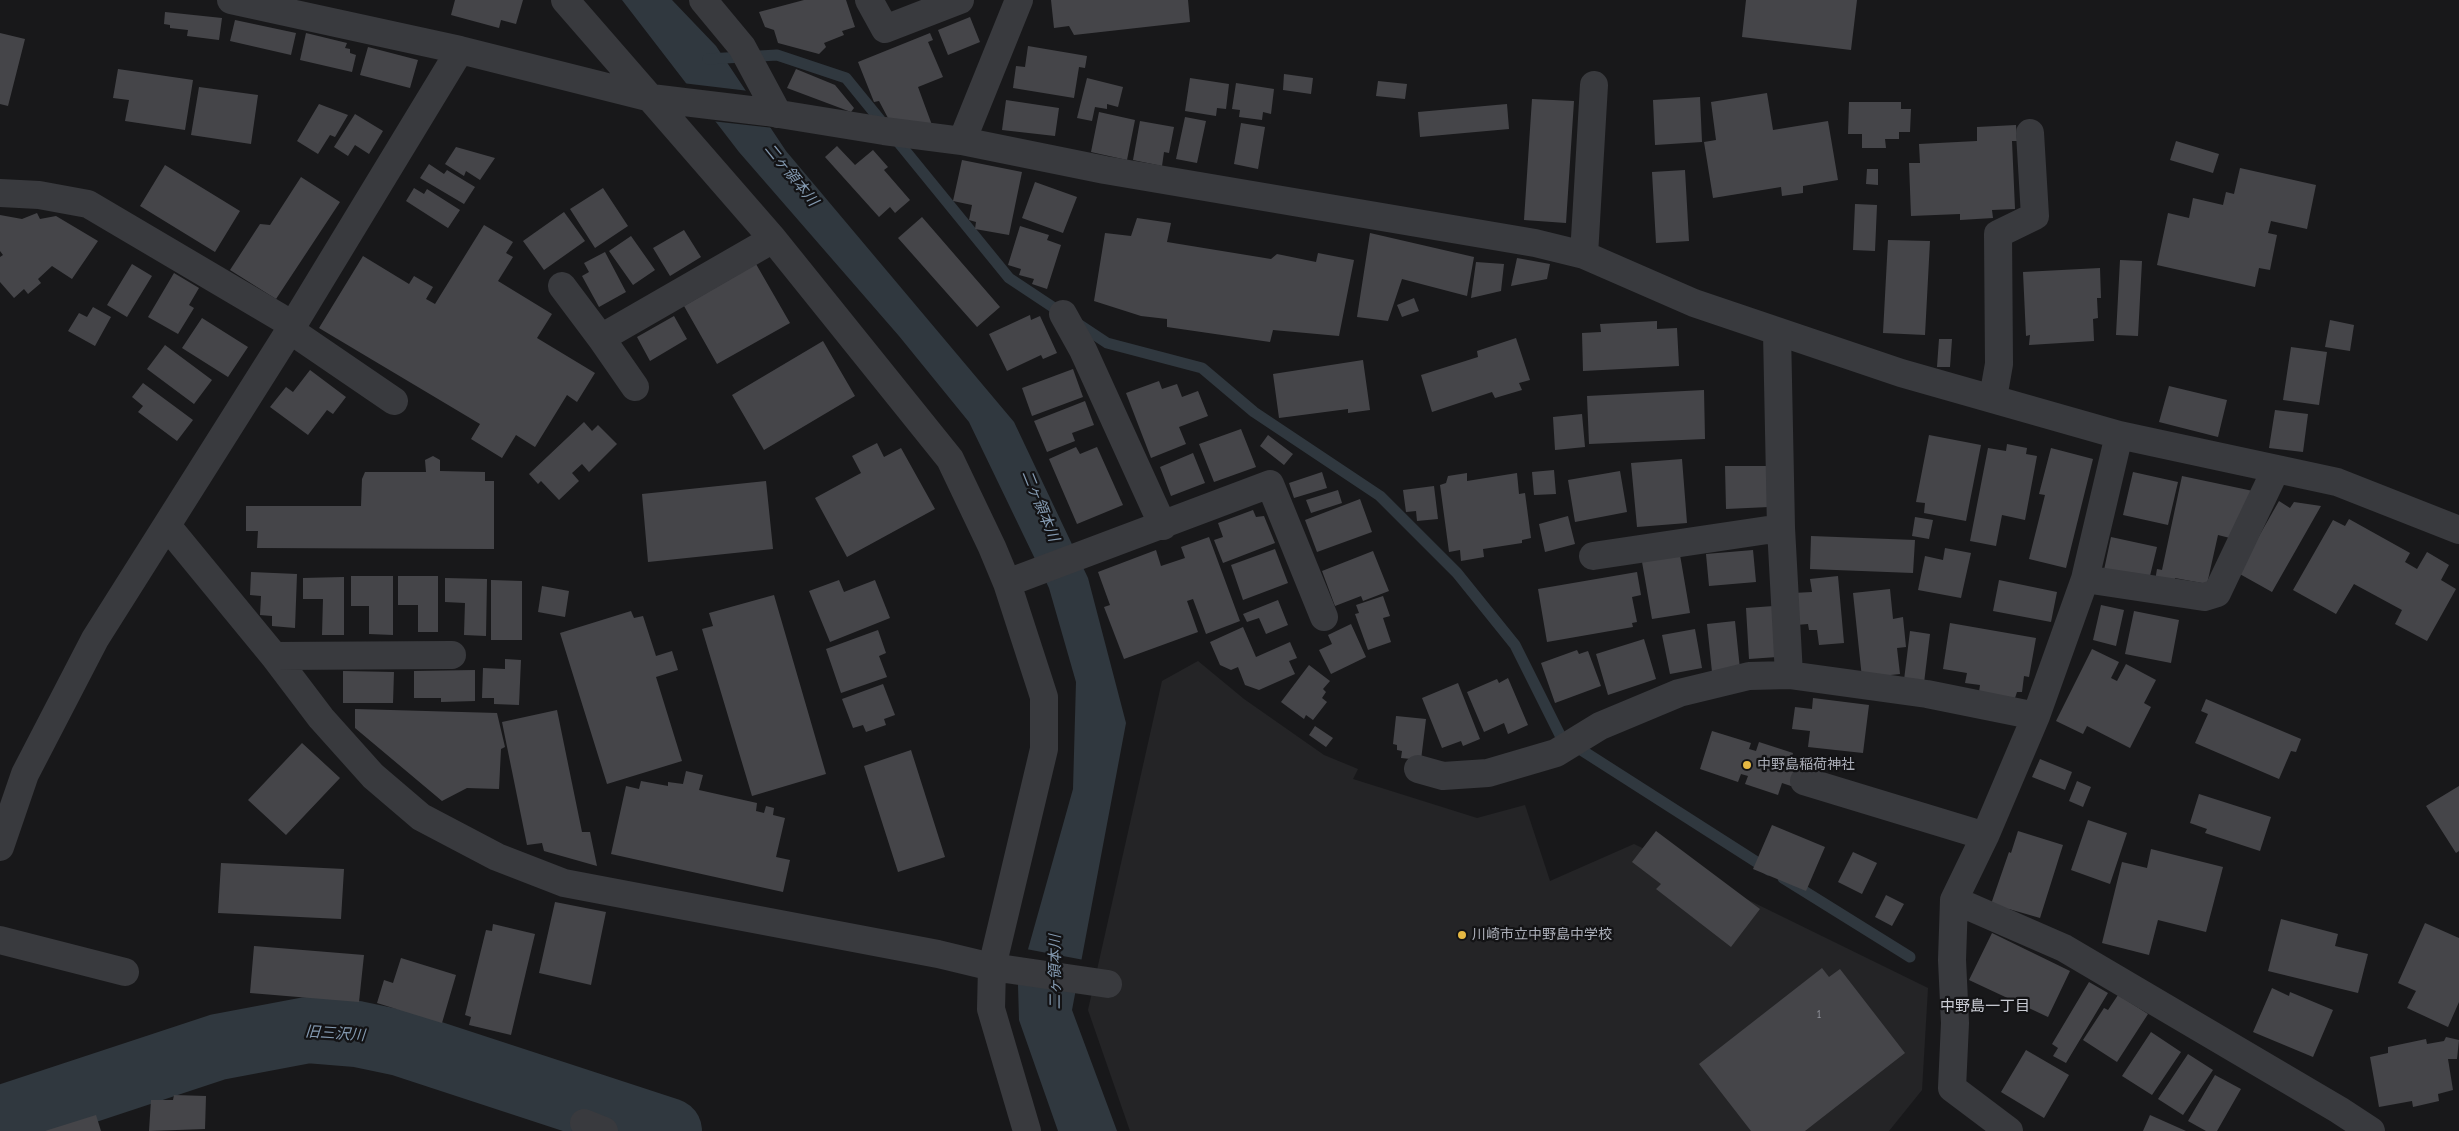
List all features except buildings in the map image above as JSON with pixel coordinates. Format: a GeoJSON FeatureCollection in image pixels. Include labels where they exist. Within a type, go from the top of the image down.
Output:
{"type":"FeatureCollection","features":[{"type":"Feature","properties":{"kind":"street"},"geometry":{"type":"LineString","coordinates":[[231,0],[460,50],[651,98],[773,113],[962,142],[1114,172],[1535,243],[1584,255],[1694,303],[1901,372],[2119,435],[2337,482],[2459,530]]}},
{"type":"Feature","properties":{"kind":"street"},"geometry":{"type":"LineString","coordinates":[[565,0],[773,239],[950,459],[1007,583],[1044,697],[1044,749],[992,967],[991,1009],[1026,1131]]}},
{"type":"Feature","properties":{"kind":"street"},"geometry":{"type":"LineString","coordinates":[[703,0],[742,47],[773,113]]}},
{"type":"Feature","properties":{"kind":"street"},"geometry":{"type":"LineString","coordinates":[[869,0],[885,29],[960,0]]}},
{"type":"Feature","properties":{"kind":"street"},"geometry":{"type":"LineString","coordinates":[[962,142],[1019,0]]}},
{"type":"Feature","properties":{"kind":"street"},"geometry":{"type":"LineString","coordinates":[[0,846],[26,774],[95,639],[168,527],[460,50]]}},
{"type":"Feature","properties":{"kind":"street"},"geometry":{"type":"LineString","coordinates":[[1584,255],[1594,85]]}},
{"type":"Feature","properties":{"kind":"street"},"geometry":{"type":"LineString","coordinates":[[1993,398],[1999,364],[1998,234],[2035,216],[2030,133]]}},
{"type":"Feature","properties":{"kind":"street"},"geometry":{"type":"LineString","coordinates":[[0,192],[39,195],[88,204],[291,328],[394,401]]}},
{"type":"Feature","properties":{"kind":"street"},"geometry":{"type":"LineString","coordinates":[[601,338],[773,239]]}},
{"type":"Feature","properties":{"kind":"street"},"geometry":{"type":"LineString","coordinates":[[562,286],[635,387]]}},
{"type":"Feature","properties":{"kind":"street"},"geometry":{"type":"LineString","coordinates":[[1063,314],[1083,350],[1163,526]]}},
{"type":"Feature","properties":{"kind":"street"},"geometry":{"type":"LineString","coordinates":[[1777,332],[1781,528],[1789,675]]}},
{"type":"Feature","properties":{"kind":"street"},"geometry":{"type":"LineString","coordinates":[[2009,1131],[1952,1088],[1955,1023],[1952,960],[1954,900],[1985,836],[2036,716],[2085,579],[2119,435]]}},
{"type":"Feature","properties":{"kind":"street"},"geometry":{"type":"LineString","coordinates":[[2085,579],[2204,597],[2217,593],[2276,469]]}},
{"type":"Feature","properties":{"kind":"street"},"geometry":{"type":"LineString","coordinates":[[1007,583],[1163,526],[1270,484],[1324,617]]}},
{"type":"Feature","properties":{"kind":"street"},"geometry":{"type":"LineString","coordinates":[[168,527],[274,656],[321,718],[373,776],[421,817],[498,857],[564,883],[938,954],[992,967],[1098,982]]}},
{"type":"Feature","properties":{"kind":"street"},"geometry":{"type":"LineString","coordinates":[[1593,556],[1781,528]]}},
{"type":"Feature","properties":{"kind":"street"},"geometry":{"type":"LineString","coordinates":[[274,656],[452,654]]}},
{"type":"Feature","properties":{"kind":"street"},"geometry":{"type":"LineString","coordinates":[[1418,769],[1443,776],[1488,773],[1556,753],[1600,726],[1679,693],[1748,676],[1789,675],[1927,694],[2036,716]]}},
{"type":"Feature","properties":{"kind":"street"},"geometry":{"type":"LineString","coordinates":[[1804,780],[1985,836]]}},
{"type":"Feature","properties":{"kind":"street"},"geometry":{"type":"LineString","coordinates":[[1954,900],[2064,948],[2339,1110],[2371,1131]]}},
{"type":"Feature","properties":{"kind":"street"},"geometry":{"type":"LineString","coordinates":[[0,940],[125,972]]}},
{"type":"Feature","properties":{"kind":"shaded area","name":"川崎市立中野島中学校"},"geometry":{"type":"Polygon","coordinates":[[[1198,661],[1244,699],[1324,755],[1358,769],[1353,779],[1477,818],[1525,805],[1550,881],[1634,844],[1928,988],[1922,1090],[1889,1131],[1130,1131],[1088,1010],[1162,681],[1198,661]]]}},
{"type":"Feature","properties":{"kind":"water","name":"二ヶ領本川"},"geometry":{"type":"Polygon","coordinates":[[[622,0],[672,0],[716,46],[786,151],[1014,422],[1088,578],[1126,723],[1072,1010],[1117,1131],[1058,1131],[1019,1020],[1018,985],[1073,789],[1076,682],[1049,588],[969,422],[899,336],[739,152],[622,0]]]}},
{"type":"Feature","properties":{"kind":"pier"},"geometry":{"type":"Polygon","coordinates":[[[682,83],[749,91],[774,128],[711,121],[682,83]]]}},
{"type":"Feature","properties":{"kind":"pier"},"geometry":{"type":"Polygon","coordinates":[[[1026,949],[1084,960],[1077,993],[1017,982],[1026,949]]]}},
{"type":"Feature","properties":{"kind":"waterway"},"geometry":{"type":"LineString","coordinates":[[708,59],[777,55],[846,78],[1009,278],[1107,343],[1202,368],[1254,412],[1380,496],[1457,573],[1515,645],[1561,737],[1769,870]]}},
{"type":"Feature","properties":{"kind":"waterway"},"geometry":{"type":"LineString","coordinates":[[1783,878],[1910,957]]}},
{"type":"Feature","properties":{"kind":"waterway","name":"旧三沢川"},"geometry":{"type":"LineString","coordinates":[[0,1119],[218,1047],[308,1030],[357,1034],[400,1043],[669,1131]]}},
{"type":"Feature","properties":{"kind":"place","name":"中野島稲荷神社"},"geometry":{"type":"Point","coordinates":[1747,765]}},
{"type":"Feature","properties":{"kind":"place","name":"川崎市立中野島中学校"},"geometry":{"type":"Point","coordinates":[1462,935]}},
{"type":"Feature","properties":{"kind":"district","name":"中野島一丁目"},"geometry":{"type":"Point","coordinates":[1985,1007]}}]}
